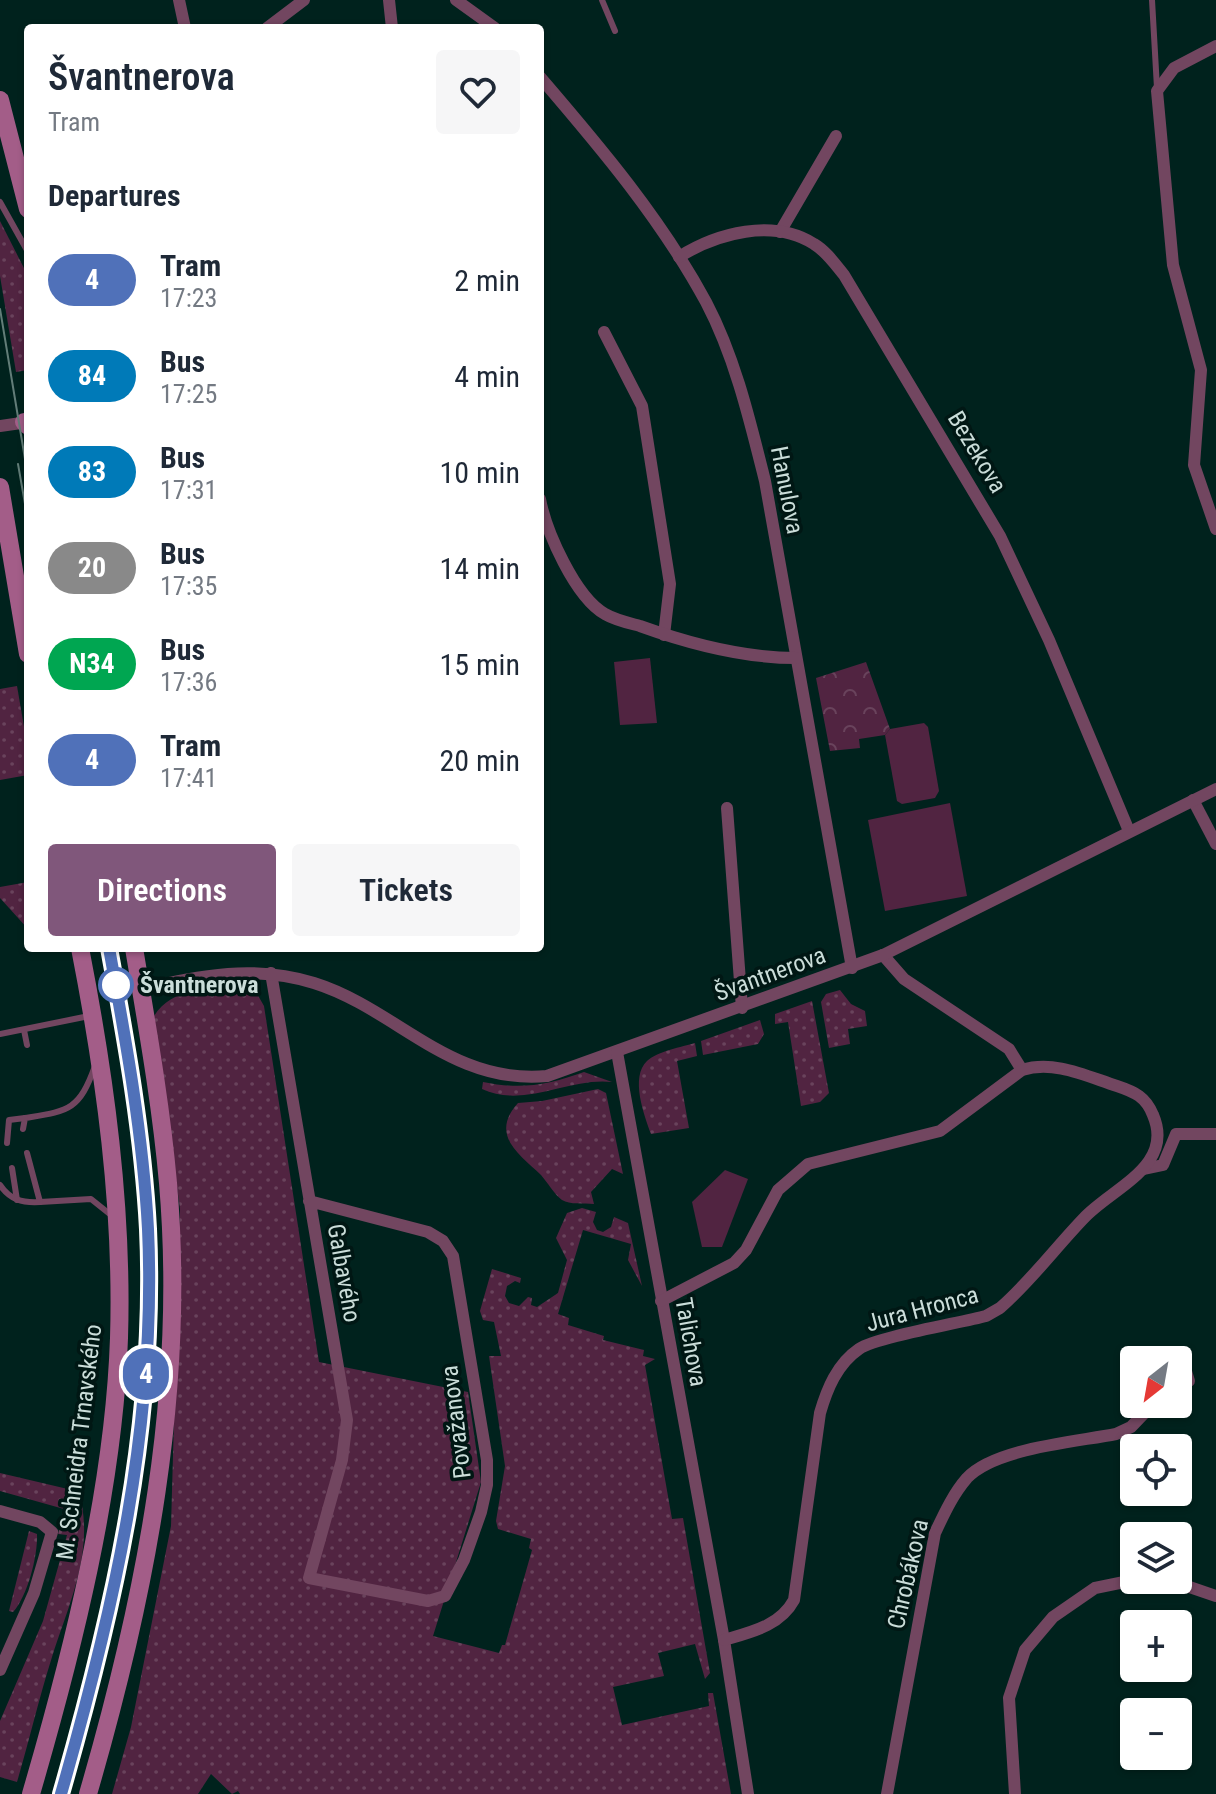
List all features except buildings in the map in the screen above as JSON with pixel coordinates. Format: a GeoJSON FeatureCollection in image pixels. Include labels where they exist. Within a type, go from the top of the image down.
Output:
{"type":"FeatureCollection","features":[{"type":"Feature","properties":{"kind":"main road"},"geometry":{"type":"LineString","coordinates":[[0,100],[24,193]]}},
{"type":"Feature","properties":{"kind":"main road"},"geometry":{"type":"LineString","coordinates":[[0,487],[5,556],[24,637]]}},
{"type":"Feature","properties":{"kind":"main road","name":"M. Schneidra Trnavského"},"geometry":{"type":"LineString","coordinates":[[31,1794],[71,1649],[101,1493],[119,1339],[117,1221],[99,1055],[81,952]]}},
{"type":"Feature","properties":{"kind":"main road"},"geometry":{"type":"LineString","coordinates":[[88,1794],[136,1617],[157,1501],[168,1390],[168,1185],[157,1085],[135,952]]}},
{"type":"Feature","properties":{"kind":"street"},"geometry":{"type":"LineString","coordinates":[[179,0],[184,24]]}},
{"type":"Feature","properties":{"kind":"street"},"geometry":{"type":"LineString","coordinates":[[272,24],[304,0]]}},
{"type":"Feature","properties":{"kind":"street"},"geometry":{"type":"LineString","coordinates":[[389,0],[392,24]]}},
{"type":"Feature","properties":{"kind":"street"},"geometry":{"type":"LineString","coordinates":[[458,0],[490,24]]}},
{"type":"Feature","properties":{"kind":"street"},"geometry":{"type":"LineString","coordinates":[[1216,46],[1174,68],[1157,91],[1173,265],[1201,370],[1194,465],[1216,529]]}},
{"type":"Feature","properties":{"kind":"street","name":"Hanulova"},"geometry":{"type":"LineString","coordinates":[[544,82],[641,198],[679,257],[707,305],[747,409],[765,481],[852,968]]}},
{"type":"Feature","properties":{"kind":"street"},"geometry":{"type":"LineString","coordinates":[[780,232],[836,136]]}},
{"type":"Feature","properties":{"kind":"street","name":"Bezekova"},"geometry":{"type":"LineString","coordinates":[[679,257],[732,234],[780,232],[817,246],[844,275],[987,511],[1038,614],[1129,831]]}},
{"type":"Feature","properties":{"kind":"street"},"geometry":{"type":"LineString","coordinates":[[604,332],[642,406],[670,584],[664,635]]}},
{"type":"Feature","properties":{"kind":"street"},"geometry":{"type":"LineString","coordinates":[[0,426],[24,423]]}},
{"type":"Feature","properties":{"kind":"street"},"geometry":{"type":"LineString","coordinates":[[544,518],[546,527],[584,594],[604,614],[664,635],[757,658],[796,658]]}},
{"type":"Feature","properties":{"kind":"street","name":"Švantnerova"},"geometry":{"type":"LineString","coordinates":[[140,989],[222,972],[271,973],[330,989],[461,1063],[488,1072],[547,1076],[883,955],[1216,789]]}},
{"type":"Feature","properties":{"kind":"street"},"geometry":{"type":"LineString","coordinates":[[1193,800],[1216,844]]}},
{"type":"Feature","properties":{"kind":"street"},"geometry":{"type":"LineString","coordinates":[[727,808],[742,1008]]}},
{"type":"Feature","properties":{"kind":"street"},"geometry":{"type":"LineString","coordinates":[[661,1301],[734,1263],[746,1250],[778,1190],[808,1164],[940,1131],[1022,1070],[1009,1049],[904,979],[883,955]]}},
{"type":"Feature","properties":{"kind":"street","name":"Galbavého"},"geometry":{"type":"LineString","coordinates":[[271,973],[347,1420],[342,1460],[309,1578]]}},
{"type":"Feature","properties":{"kind":"street","name":"Talichova"},"geometry":{"type":"LineString","coordinates":[[617,1052],[724,1640],[748,1794]]}},
{"type":"Feature","properties":{"kind":"street","name":"Jura Hronca"},"geometry":{"type":"LineString","coordinates":[[724,1640],[761,1629],[781,1618],[794,1600],[820,1413],[828,1389],[848,1359],[869,1345],[993,1312],[1036,1272],[1094,1207],[1144,1169],[1153,1157],[1158,1137],[1156,1121],[1149,1105],[1136,1093],[1051,1066],[1022,1070]]}},
{"type":"Feature","properties":{"kind":"street","name":"Jura Hronca"},"geometry":{"type":"LineString","coordinates":[[1144,1169],[1163,1165],[1176,1134],[1216,1134]]}},
{"type":"Feature","properties":{"kind":"street","name":"Považanova"},"geometry":{"type":"LineString","coordinates":[[309,1201],[428,1232],[443,1241],[453,1256],[477,1389],[487,1485],[464,1560],[445,1596],[439,1599],[407,1598],[309,1578]]}},
{"type":"Feature","properties":{"kind":"street","name":"Chrobákova"},"geometry":{"type":"LineString","coordinates":[[887,1794],[935,1533],[951,1501],[968,1476],[1001,1457],[1116,1434],[1131,1427],[1140,1418]]}},
{"type":"Feature","properties":{"kind":"street"},"geometry":{"type":"LineString","coordinates":[[0,1511],[40,1522],[52,1532],[34,1593],[0,1670]]}},
{"type":"Feature","properties":{"kind":"street"},"geometry":{"type":"LineString","coordinates":[[1015,1794],[1009,1698],[1025,1650],[1053,1617],[1095,1588],[1120,1583]]}},
{"type":"Feature","properties":{"kind":"street"},"geometry":{"type":"LineString","coordinates":[[1192,1588],[1216,1596]]}},
{"type":"Feature","properties":{"kind":"lane"},"geometry":{"type":"LineString","coordinates":[[602,0],[615,31]]}},
{"type":"Feature","properties":{"kind":"lane"},"geometry":{"type":"LineString","coordinates":[[1152,0],[1157,91]]}},
{"type":"Feature","properties":{"kind":"lane"},"geometry":{"type":"LineString","coordinates":[[0,202],[24,245]]}},
{"type":"Feature","properties":{"kind":"lane"},"geometry":{"type":"LineString","coordinates":[[0,1034],[93,1016]]}},
{"type":"Feature","properties":{"kind":"lane"},"geometry":{"type":"LineString","coordinates":[[24,1030],[27,1045]]}},
{"type":"Feature","properties":{"kind":"lane"},"geometry":{"type":"LineString","coordinates":[[7,1143],[9,1120],[66,1111],[79,1100],[99,1055]]}},
{"type":"Feature","properties":{"kind":"lane"},"geometry":{"type":"LineString","coordinates":[[23,1129],[25,1118]]}},
{"type":"Feature","properties":{"kind":"lane"},"geometry":{"type":"LineString","coordinates":[[27,1153],[40,1202]]}},
{"type":"Feature","properties":{"kind":"lane"},"geometry":{"type":"LineString","coordinates":[[12,1168],[17,1200]]}},
{"type":"Feature","properties":{"kind":"lane"},"geometry":{"type":"LineString","coordinates":[[0,1185],[7,1196],[17,1200],[91,1199],[117,1221]]}},
{"type":"Feature","properties":{"kind":"green space"},"geometry":{"type":"Polygon","coordinates":[[[0,221],[24,268],[24,371],[16,372],[0,276],[0,221]]]}},
{"type":"Feature","properties":{"kind":"green space"},"geometry":{"type":"Polygon","coordinates":[[[650,658],[657,723],[620,725],[614,662],[650,658]]]}},
{"type":"Feature","properties":{"kind":"green space"},"geometry":{"type":"Polygon","coordinates":[[[866,662],[890,729],[885,735],[859,739],[860,748],[830,751],[816,678],[866,662]]]}},
{"type":"Feature","properties":{"kind":"green space"},"geometry":{"type":"Polygon","coordinates":[[[17,686],[24,727],[24,776],[0,780],[0,689],[17,686]]]}},
{"type":"Feature","properties":{"kind":"green space"},"geometry":{"type":"Polygon","coordinates":[[[924,723],[928,727],[939,791],[935,798],[902,804],[897,801],[885,735],[890,729],[924,723]]]}},
{"type":"Feature","properties":{"kind":"green space"},"geometry":{"type":"Polygon","coordinates":[[[950,803],[967,896],[885,911],[868,820],[950,803]]]}},
{"type":"Feature","properties":{"kind":"green space"},"geometry":{"type":"Polygon","coordinates":[[[24,883],[24,925],[0,898],[0,887],[24,883]]]}},
{"type":"Feature","properties":{"kind":"green space"},"geometry":{"type":"Polygon","coordinates":[[[242,986],[256,992],[264,1006],[319,1362],[468,1392],[481,1482],[433,1636],[499,1653],[505,1645],[532,1550],[529,1548],[531,1539],[498,1529],[496,1521],[505,1466],[489,1356],[501,1356],[494,1322],[483,1320],[480,1311],[492,1269],[521,1278],[520,1283],[515,1281],[507,1286],[505,1296],[509,1303],[519,1306],[528,1297],[532,1298],[531,1305],[537,1307],[558,1293],[567,1260],[556,1238],[567,1213],[582,1208],[596,1212],[593,1222],[597,1230],[603,1232],[611,1227],[614,1217],[628,1223],[642,1286],[628,1260],[631,1244],[583,1230],[558,1314],[569,1318],[568,1325],[604,1336],[603,1340],[644,1350],[643,1356],[655,1359],[645,1365],[672,1519],[683,1518],[710,1673],[705,1679],[695,1644],[658,1653],[664,1676],[613,1687],[622,1725],[709,1706],[708,1693],[713,1693],[731,1794],[240,1794],[238,1791],[232,1794],[211,1774],[198,1794],[112,1794],[131,1727],[171,1526],[180,1209],[154,1016],[162,1006],[181,994],[242,986]]]}},
{"type":"Feature","properties":{"kind":"green space"},"geometry":{"type":"Polygon","coordinates":[[[840,990],[851,1004],[865,1011],[867,1026],[848,1029],[850,1044],[829,1048],[821,1002],[826,994],[840,990]]]}},
{"type":"Feature","properties":{"kind":"green space"},"geometry":{"type":"Polygon","coordinates":[[[812,1001],[829,1093],[820,1102],[801,1106],[788,1022],[775,1024],[775,1014],[812,1001]]]}},
{"type":"Feature","properties":{"kind":"green space"},"geometry":{"type":"Polygon","coordinates":[[[760,1020],[764,1034],[758,1044],[703,1055],[701,1041],[760,1020]]]}},
{"type":"Feature","properties":{"kind":"green space"},"geometry":{"type":"Polygon","coordinates":[[[695,1043],[697,1056],[677,1061],[689,1128],[651,1134],[640,1096],[639,1076],[642,1068],[657,1055],[695,1043]]]}},
{"type":"Feature","properties":{"kind":"green space"},"geometry":{"type":"Polygon","coordinates":[[[584,1072],[612,1082],[579,1084],[514,1096],[482,1089],[483,1082],[510,1086],[534,1085],[584,1072]]]}},
{"type":"Feature","properties":{"kind":"green space"},"geometry":{"type":"Polygon","coordinates":[[[598,1089],[606,1093],[623,1174],[612,1169],[591,1192],[594,1204],[569,1203],[559,1198],[517,1152],[507,1135],[506,1125],[518,1103],[598,1089]]]}},
{"type":"Feature","properties":{"kind":"green space"},"geometry":{"type":"Polygon","coordinates":[[[725,1170],[748,1179],[722,1247],[702,1247],[692,1202],[725,1170]]]}},
{"type":"Feature","properties":{"kind":"green space"},"geometry":{"type":"Polygon","coordinates":[[[0,1473],[72,1490],[78,1488],[83,1510],[82,1553],[73,1595],[47,1672],[17,1782],[0,1777],[0,1721],[43,1621],[67,1535],[58,1534],[64,1509],[0,1491],[0,1473]]]}},
{"type":"Feature","properties":{"kind":"green space"},"geometry":{"type":"Polygon","coordinates":[[[29,1531],[37,1534],[34,1564],[23,1597],[13,1612],[9,1611],[29,1531]]]}},
{"type":"Feature","properties":{"kind":"tram line"},"geometry":{"type":"LineString","coordinates":[[0,309],[24,453]]}},
{"type":"Feature","properties":{"kind":"tram line"},"geometry":{"type":"LineString","coordinates":[[18,464],[24,498]]}},
{"type":"Feature","properties":{"kind":"tram line","name":"4"},"geometry":{"type":"LineString","coordinates":[[61,1794],[123,1554],[144,1406],[148,1347],[148,1230],[130,1067],[110,952]]}},
{"type":"Feature","properties":{"kind":"tram line"},"geometry":{"type":"LineString","coordinates":[[60,1794],[114,1585],[138,1445],[146,1374],[149,1302],[146,1194],[133,1088],[111,952]]}},
{"type":"Feature","properties":{"kind":"place","name":"Švantnerova"},"geometry":{"type":"Point","coordinates":[116,985]}}]}
